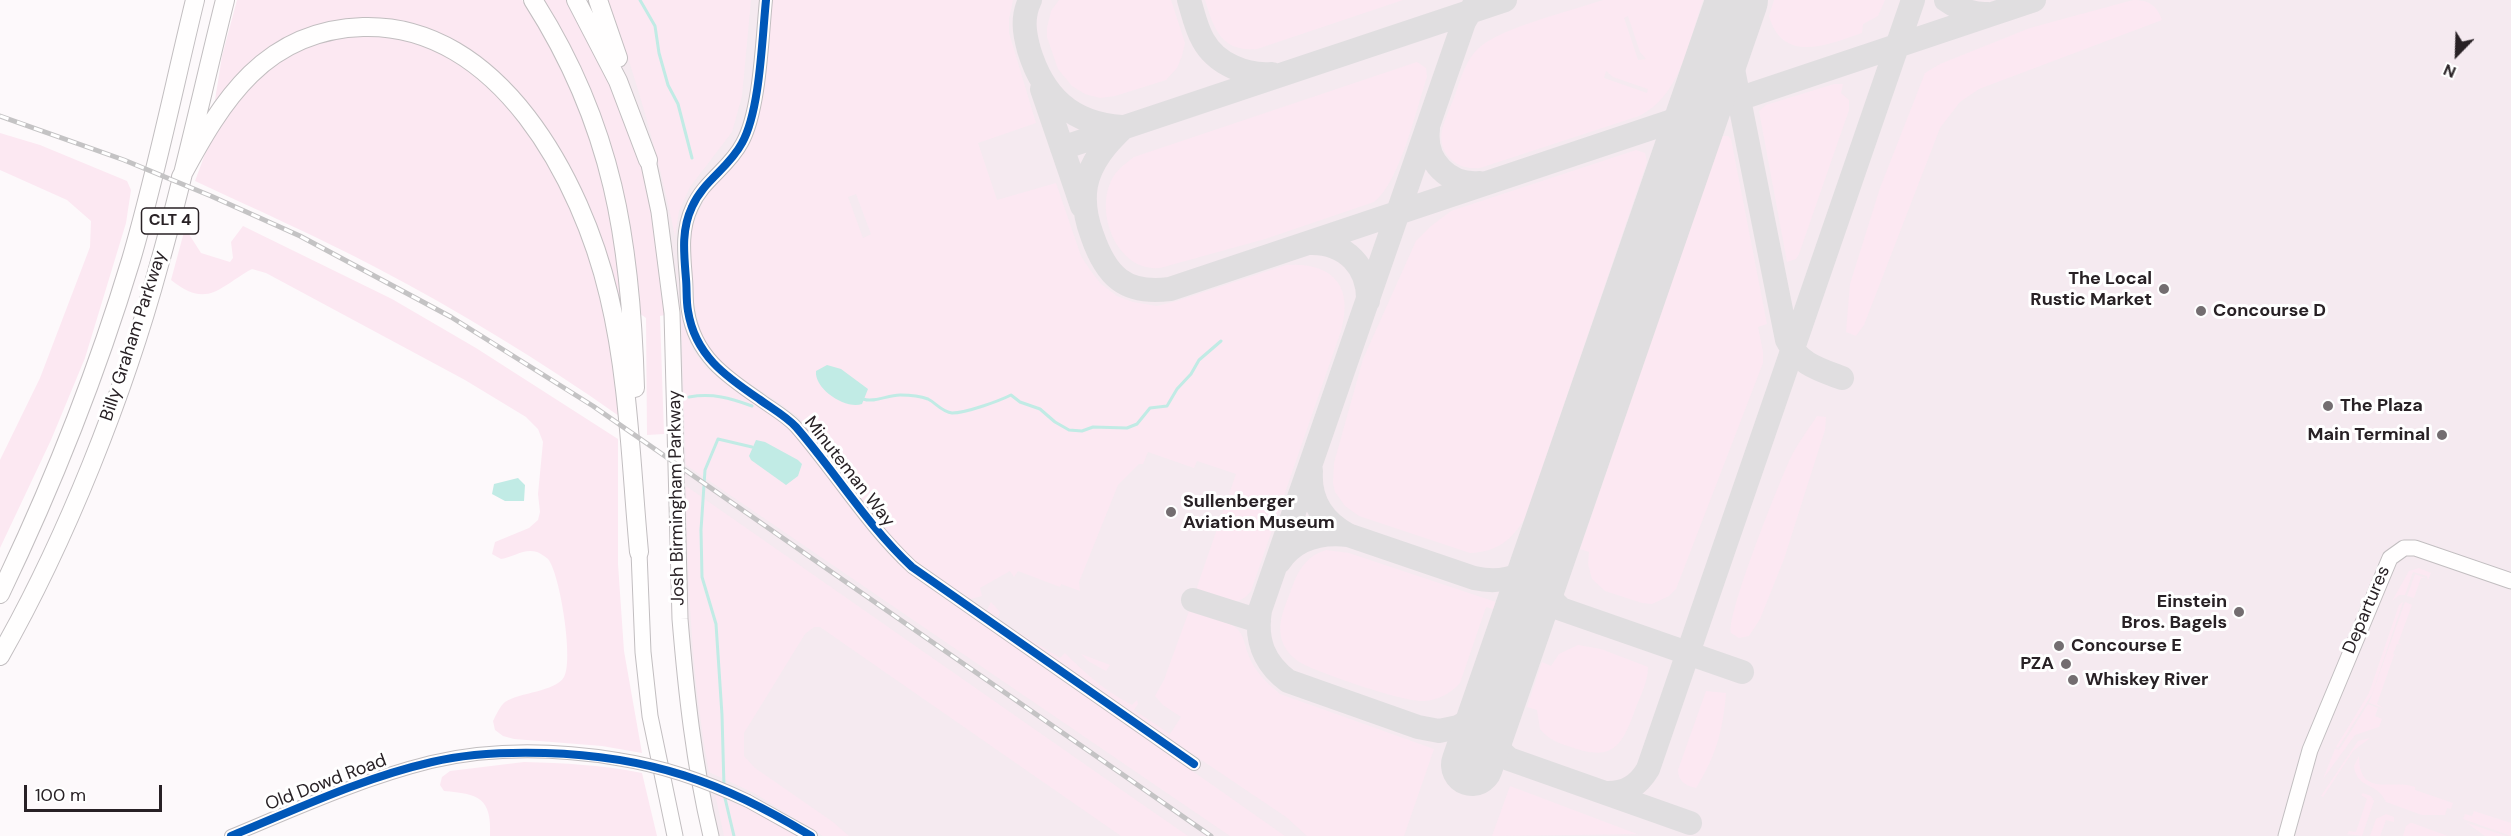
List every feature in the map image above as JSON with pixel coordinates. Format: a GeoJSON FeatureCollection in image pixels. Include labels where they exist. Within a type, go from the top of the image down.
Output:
{"type":"FeatureCollection","features":[{"type":"Feature","properties":{"kind":"highway","name":"Billy Graham Parkway"},"geometry":{"type":"LineString","coordinates":[[0,594],[55,473],[113,316],[131,257],[195,0]]}},
{"type":"Feature","properties":{"kind":"highway","name":"Billy Graham Parkway"},"geometry":{"type":"LineString","coordinates":[[0,656],[42,573],[78,494],[132,352],[159,265],[225,0]]}},
{"type":"Feature","properties":{"kind":"highway"},"geometry":{"type":"LineString","coordinates":[[532,0],[572,69],[588,105],[610,170],[620,219],[633,316],[639,552]]}},
{"type":"Feature","properties":{"kind":"highway"},"geometry":{"type":"LineString","coordinates":[[576,0],[618,81],[648,160]]}},
{"type":"Feature","properties":{"kind":"highway"},"geometry":{"type":"LineString","coordinates":[[598,0],[634,102],[648,160]]}},
{"type":"Feature","properties":{"kind":"highway"},"geometry":{"type":"LineString","coordinates":[[181,177],[219,110],[236,88],[268,59],[298,42],[338,30],[390,28],[442,42],[472,60],[500,86],[544,142],[569,187],[591,236],[610,297],[621,366],[639,552]]}},
{"type":"Feature","properties":{"kind":"main road","name":"Josh Birmingham Parkway"},"geometry":{"type":"LineString","coordinates":[[648,160],[659,212],[672,313],[683,659],[693,740],[711,836]]}},
{"type":"Feature","properties":{"kind":"main road","name":"Departures"},"geometry":{"type":"LineString","coordinates":[[2286,836],[2310,750],[2390,558],[2409,547],[2511,581]]}},
{"type":"Feature","properties":{"kind":"main road","name":"Josh Birmingham Parkway"},"geometry":{"type":"LineString","coordinates":[[639,552],[650,716],[675,836]]}},
{"type":"Feature","properties":{"kind":"street","name":"Minuteman Way"},"geometry":{"type":"LineString","coordinates":[[766,0],[754,105],[749,128],[733,157],[706,184],[696,200],[684,234],[688,311],[696,341],[714,366],[794,424],[875,529],[912,567],[1194,764]]}},
{"type":"Feature","properties":{"kind":"street","name":"Old Dowd Road"},"geometry":{"type":"LineString","coordinates":[[231,836],[384,776],[433,762],[501,752],[566,753],[617,759],[679,772],[748,801],[811,836]]}},
{"type":"Feature","properties":{"kind":"shaded area"},"geometry":{"type":"Polygon","coordinates":[[[237,0],[522,0],[559,58],[604,172],[627,317],[619,321],[579,194],[456,44],[323,28],[219,101],[215,100],[222,56],[237,0]]]}},
{"type":"Feature","properties":{"kind":"shaded area"},"geometry":{"type":"Polygon","coordinates":[[[540,0],[569,0],[582,20],[636,145],[649,190],[665,315],[660,316],[664,434],[647,435],[646,318],[639,313],[630,227],[610,143],[589,89],[540,0]]]}},
{"type":"Feature","properties":{"kind":"shaded area"},"geometry":{"type":"Polygon","coordinates":[[[597,0],[2511,0],[2511,836],[711,836],[693,740],[672,313],[634,102],[597,0]]]}},
{"type":"Feature","properties":{"kind":"shaded area"},"geometry":{"type":"Polygon","coordinates":[[[608,0],[751,0],[742,96],[732,132],[690,187],[679,211],[675,236],[646,117],[608,0]]]}},
{"type":"Feature","properties":{"kind":"shaded area"},"geometry":{"type":"Polygon","coordinates":[[[770,0],[1013,0],[1009,33],[1036,123],[978,143],[997,200],[1056,183],[1081,256],[1090,270],[1101,284],[1117,296],[1133,302],[1157,306],[1286,265],[1316,268],[1327,272],[1336,280],[1344,301],[1341,331],[1251,591],[1245,597],[1238,601],[1225,601],[1196,590],[1236,474],[1197,461],[1194,468],[1148,452],[1143,464],[1139,464],[1118,485],[1079,582],[1080,591],[1061,584],[1060,587],[1018,571],[1014,577],[1010,571],[980,588],[982,596],[971,599],[960,596],[914,563],[872,515],[819,439],[799,418],[719,363],[701,334],[694,302],[689,245],[691,229],[708,191],[750,138],[762,98],[770,0]],[[856,194],[848,197],[863,238],[871,234],[856,194]]]}},
{"type":"Feature","properties":{"kind":"shaded area"},"geometry":{"type":"Polygon","coordinates":[[[1059,0],[1171,0],[1185,43],[1177,68],[1166,80],[1115,96],[1100,98],[1085,94],[1072,86],[1058,69],[1047,37],[1051,11],[1059,0]]]}},
{"type":"Feature","properties":{"kind":"shaded area"},"geometry":{"type":"Polygon","coordinates":[[[1205,0],[1403,0],[1257,49],[1245,49],[1235,47],[1221,36],[1205,0]]]}},
{"type":"Feature","properties":{"kind":"shaded area"},"geometry":{"type":"Polygon","coordinates":[[[1603,0],[1703,0],[1682,66],[1665,95],[1639,116],[1480,168],[1464,167],[1451,159],[1443,146],[1442,130],[1464,70],[1475,52],[1504,33],[1603,0]],[[1628,16],[1624,18],[1638,60],[1646,59],[1640,52],[1628,16]],[[1606,71],[1604,78],[1647,93],[1648,89],[1613,77],[1606,71]]]}},
{"type":"Feature","properties":{"kind":"shaded area"},"geometry":{"type":"Polygon","coordinates":[[[1774,0],[1885,0],[1878,16],[1863,24],[1862,33],[1836,42],[1808,47],[1796,46],[1785,41],[1776,31],[1769,16],[1774,0]]]}},
{"type":"Feature","properties":{"kind":"shaded area"},"geometry":{"type":"Polygon","coordinates":[[[2133,0],[2151,4],[2162,20],[1979,89],[1960,102],[1940,128],[1864,325],[1856,336],[1846,332],[1850,284],[1880,188],[1925,73],[1940,64],[2030,28],[2133,0]]]}},
{"type":"Feature","properties":{"kind":"shaded area"},"geometry":{"type":"Polygon","coordinates":[[[378,33],[438,48],[493,87],[550,163],[598,271],[615,369],[619,416],[530,356],[406,284],[330,244],[195,181],[212,135],[254,77],[313,42],[378,33]]]}},
{"type":"Feature","properties":{"kind":"shaded area"},"geometry":{"type":"Polygon","coordinates":[[[1417,62],[1426,68],[1427,77],[1412,126],[1392,179],[1374,202],[1265,239],[1160,268],[1145,267],[1132,261],[1114,239],[1108,225],[1107,195],[1115,174],[1134,157],[1417,62]]]}},
{"type":"Feature","properties":{"kind":"shaded area"},"geometry":{"type":"Polygon","coordinates":[[[1834,84],[1843,84],[1841,93],[1849,100],[1849,110],[1799,254],[1796,259],[1787,262],[1759,111],[1766,105],[1834,84]]]}},
{"type":"Feature","properties":{"kind":"shaded area"},"geometry":{"type":"Polygon","coordinates":[[[0,133],[40,145],[127,181],[131,190],[126,223],[85,358],[51,440],[0,548],[0,460],[40,378],[90,247],[91,221],[67,200],[0,170],[0,133]]]}},
{"type":"Feature","properties":{"kind":"shaded area"},"geometry":{"type":"Polygon","coordinates":[[[1722,136],[1728,136],[1731,139],[1767,324],[1758,327],[1763,363],[1676,589],[1669,596],[1652,604],[1642,603],[1605,591],[1592,579],[1588,564],[1589,552],[1580,549],[1722,136]]]}},
{"type":"Feature","properties":{"kind":"shaded area"},"geometry":{"type":"Polygon","coordinates":[[[1636,150],[1645,153],[1647,162],[1525,518],[1515,533],[1496,547],[1470,553],[1359,516],[1345,506],[1335,492],[1334,463],[1363,359],[1416,241],[1451,211],[1636,150]]]}},
{"type":"Feature","properties":{"kind":"shaded area"},"geometry":{"type":"Polygon","coordinates":[[[243,226],[392,299],[476,348],[618,439],[618,564],[624,651],[642,753],[602,746],[514,739],[503,736],[495,730],[493,721],[505,702],[553,686],[564,677],[567,668],[561,599],[553,567],[548,559],[532,551],[501,559],[492,554],[495,542],[529,528],[538,520],[543,442],[538,429],[526,417],[465,380],[266,273],[252,269],[222,288],[204,294],[184,289],[171,280],[184,232],[187,231],[201,253],[230,262],[233,258],[231,242],[243,226]]]}},
{"type":"Feature","properties":{"kind":"shaded area"},"geometry":{"type":"Polygon","coordinates":[[[681,314],[692,348],[706,368],[791,427],[862,523],[884,549],[909,572],[1285,836],[1230,836],[686,465],[681,314]]]}},
{"type":"Feature","properties":{"kind":"shaded area"},"geometry":{"type":"Polygon","coordinates":[[[827,365],[841,369],[868,389],[862,404],[848,404],[825,391],[820,385],[816,371],[827,365]]]}},
{"type":"Feature","properties":{"kind":"shaded area"},"geometry":{"type":"Polygon","coordinates":[[[1817,416],[1826,417],[1825,430],[1784,559],[1760,619],[1749,636],[1739,638],[1731,633],[1732,621],[1745,576],[1790,459],[1817,416]]]}},
{"type":"Feature","properties":{"kind":"shaded area"},"geometry":{"type":"Polygon","coordinates":[[[756,440],[765,442],[798,460],[802,464],[798,476],[786,485],[751,460],[749,456],[756,440]]]}},
{"type":"Feature","properties":{"kind":"shaded area"},"geometry":{"type":"Polygon","coordinates":[[[518,478],[525,485],[524,501],[505,501],[492,494],[494,484],[518,478]]]}},
{"type":"Feature","properties":{"kind":"shaded area"},"geometry":{"type":"Polygon","coordinates":[[[686,486],[1188,836],[1121,836],[820,627],[814,627],[805,634],[744,733],[744,756],[755,768],[833,822],[849,836],[823,836],[754,793],[709,772],[698,700],[692,629],[686,486]]]}},
{"type":"Feature","properties":{"kind":"shaded area"},"geometry":{"type":"Polygon","coordinates":[[[1326,550],[1349,553],[1496,602],[1493,609],[1486,607],[1460,683],[1456,687],[1444,696],[1424,701],[1414,700],[1383,693],[1330,675],[1305,665],[1291,655],[1282,640],[1280,627],[1285,606],[1302,567],[1312,557],[1326,550]]]}},
{"type":"Feature","properties":{"kind":"shaded area"},"geometry":{"type":"Polygon","coordinates":[[[2419,568],[2431,573],[2428,580],[2427,576],[2413,572],[2405,595],[2399,595],[2392,601],[2409,571],[2419,568]]]}},
{"type":"Feature","properties":{"kind":"shaded area"},"geometry":{"type":"Polygon","coordinates":[[[2415,574],[2425,578],[2421,578],[2414,598],[2407,596],[2415,574]]]}},
{"type":"Feature","properties":{"kind":"shaded area"},"geometry":{"type":"Polygon","coordinates":[[[991,602],[1000,612],[997,619],[1060,658],[1065,653],[1096,682],[1122,700],[1132,705],[1137,700],[1138,704],[1134,710],[1170,734],[1181,717],[1163,705],[1155,696],[1164,680],[1189,611],[1227,622],[1241,634],[1257,671],[1280,694],[1434,749],[1404,836],[1307,836],[1286,817],[985,614],[991,602]]]}},
{"type":"Feature","properties":{"kind":"shaded area"},"geometry":{"type":"Polygon","coordinates":[[[2403,602],[2372,694],[2338,748],[2336,747],[2369,693],[2399,605],[2403,602]]]}},
{"type":"Feature","properties":{"kind":"shaded area"},"geometry":{"type":"Polygon","coordinates":[[[2405,602],[2412,605],[2398,643],[2402,645],[2397,644],[2393,654],[2398,656],[2394,655],[2377,704],[2383,708],[2369,703],[2405,602]]]}},
{"type":"Feature","properties":{"kind":"shaded area"},"geometry":{"type":"Polygon","coordinates":[[[1578,645],[1601,649],[1648,667],[1644,688],[1626,731],[1615,747],[1607,751],[1597,753],[1586,751],[1554,740],[1540,729],[1537,710],[1527,707],[1542,662],[1551,666],[1559,654],[1578,645]]]}},
{"type":"Feature","properties":{"kind":"shaded area"},"geometry":{"type":"Polygon","coordinates":[[[1081,654],[1110,665],[1106,671],[1088,661],[1081,654]]]}},
{"type":"Feature","properties":{"kind":"shaded area"},"geometry":{"type":"Polygon","coordinates":[[[1706,691],[1726,693],[1725,706],[1713,754],[1696,788],[1683,782],[1678,770],[1706,691]]]}},
{"type":"Feature","properties":{"kind":"shaded area"},"geometry":{"type":"Polygon","coordinates":[[[2368,704],[2378,708],[2375,716],[2382,719],[2379,727],[2355,735],[2323,779],[2335,749],[2339,750],[2368,704]]]}},
{"type":"Feature","properties":{"kind":"shaded area"},"geometry":{"type":"Polygon","coordinates":[[[2370,738],[2353,751],[2323,797],[2321,796],[2358,741],[2370,738]]]}},
{"type":"Feature","properties":{"kind":"shaded area"},"geometry":{"type":"Polygon","coordinates":[[[2359,756],[2365,778],[2371,782],[2415,787],[2415,790],[2453,803],[2451,809],[2447,808],[2445,815],[2422,815],[2386,802],[2378,791],[2359,779],[2356,774],[2354,766],[2359,756]]]}},
{"type":"Feature","properties":{"kind":"shaded area"},"geometry":{"type":"Polygon","coordinates":[[[524,762],[583,765],[642,773],[657,836],[490,836],[488,813],[481,800],[466,794],[444,791],[440,785],[442,777],[450,771],[524,762]]]}},
{"type":"Feature","properties":{"kind":"shaded area"},"geometry":{"type":"Polygon","coordinates":[[[1510,786],[1637,834],[1645,834],[1492,836],[1510,786]]]}},
{"type":"Feature","properties":{"kind":"shaded area"},"geometry":{"type":"Polygon","coordinates":[[[2363,793],[2371,796],[2374,801],[2362,836],[2347,834],[2349,831],[2356,832],[2367,799],[2361,795],[2363,793]]]}},
{"type":"Feature","properties":{"kind":"shaded area"},"geometry":{"type":"Polygon","coordinates":[[[715,794],[768,818],[800,836],[724,836],[715,794]]]}},
{"type":"Feature","properties":{"kind":"shaded area"},"geometry":{"type":"Polygon","coordinates":[[[2474,811],[2511,823],[2511,836],[2463,819],[2465,814],[2472,816],[2474,811]]]}},
{"type":"Feature","properties":{"kind":"shaded area"},"geometry":{"type":"Polygon","coordinates":[[[2386,814],[2394,817],[2394,822],[2386,820],[2380,836],[2370,836],[2376,819],[2386,814]]]}},
{"type":"Feature","properties":{"kind":"shaded area"},"geometry":{"type":"Polygon","coordinates":[[[2410,823],[2448,836],[2403,836],[2406,826],[2410,823]]]}},
{"type":"Feature","properties":{"kind":"shaded area"},"geometry":{"type":"Polygon","coordinates":[[[2467,823],[2506,836],[2485,836],[2467,823]]]}},
{"type":"Feature","properties":{"kind":"waterway"},"geometry":{"type":"LineString","coordinates":[[640,0],[655,26],[659,53],[668,85],[678,104],[692,158]]}},
{"type":"Feature","properties":{"kind":"waterway"},"geometry":{"type":"LineString","coordinates":[[863,399],[872,400],[900,395],[918,396],[952,413],[974,409],[1011,395],[1020,402],[1040,409],[1069,430],[1082,431],[1093,427],[1127,428],[1137,424],[1150,408],[1167,406],[1199,360],[1221,341]]}},
{"type":"Feature","properties":{"kind":"waterway"},"geometry":{"type":"LineString","coordinates":[[689,397],[721,397],[752,406]]}},
{"type":"Feature","properties":{"kind":"waterway"},"geometry":{"type":"LineString","coordinates":[[724,787],[716,624],[702,577],[701,530],[705,470],[718,439],[752,447]]}},
{"type":"Feature","properties":{"kind":"waterway"},"geometry":{"type":"LineString","coordinates":[[724,794],[734,836]]}},
{"type":"Feature","properties":{"kind":"taxiway"},"geometry":{"type":"LineString","coordinates":[[1030,0],[1025,19],[1027,43],[1042,81],[1051,94],[1062,105],[1088,120],[1122,127]]}},
{"type":"Feature","properties":{"kind":"taxiway"},"geometry":{"type":"LineString","coordinates":[[1189,0],[1201,35],[1216,56],[1242,70],[1272,74]]}},
{"type":"Feature","properties":{"kind":"taxiway"},"geometry":{"type":"LineString","coordinates":[[1477,0],[1464,22],[1260,610],[1259,632],[1267,659],[1288,681],[1418,727],[1439,731],[1458,727],[1483,713],[1492,702],[1504,671]]}},
{"type":"Feature","properties":{"kind":"taxiway"},"geometry":{"type":"LineString","coordinates":[[1062,148],[1505,0]]}},
{"type":"Feature","properties":{"kind":"taxiway"},"geometry":{"type":"LineString","coordinates":[[1605,793],[1630,788],[1648,769],[1913,0]]}},
{"type":"Feature","properties":{"kind":"taxiway"},"geometry":{"type":"LineString","coordinates":[[1946,0],[1966,11],[1988,14]]}},
{"type":"Feature","properties":{"kind":"taxiway"},"geometry":{"type":"LineString","coordinates":[[1124,127],[1100,153],[1088,176],[1085,198],[1088,223],[1104,262],[1119,280],[1141,289],[1170,289],[2034,0]]}},
{"type":"Feature","properties":{"kind":"taxiway"},"geometry":{"type":"LineString","coordinates":[[1728,24],[1729,49],[1787,340],[1803,360],[1842,378]]}},
{"type":"Feature","properties":{"kind":"taxiway"},"geometry":{"type":"LineString","coordinates":[[1042,89],[1082,206]]}},
{"type":"Feature","properties":{"kind":"taxiway"},"geometry":{"type":"LineString","coordinates":[[1428,129],[1430,151],[1441,169],[1458,180],[1480,183]]}},
{"type":"Feature","properties":{"kind":"taxiway"},"geometry":{"type":"LineString","coordinates":[[1312,243],[1335,247],[1353,259],[1364,278],[1368,301]]}},
{"type":"Feature","properties":{"kind":"taxiway"},"geometry":{"type":"LineString","coordinates":[[1311,471],[1312,491],[1319,509],[1331,523],[1348,535],[1474,578],[1499,580],[1520,574],[1537,561],[1550,540]]}},
{"type":"Feature","properties":{"kind":"taxiway"},"geometry":{"type":"LineString","coordinates":[[1279,562],[1293,547],[1309,538],[1348,535]]}},
{"type":"Feature","properties":{"kind":"taxiway"},"geometry":{"type":"LineString","coordinates":[[1550,547],[1545,581],[1550,596],[1561,609],[1742,672]]}},
{"type":"Feature","properties":{"kind":"taxiway"},"geometry":{"type":"LineString","coordinates":[[1193,600],[1259,621]]}},
{"type":"Feature","properties":{"kind":"taxiway"},"geometry":{"type":"LineString","coordinates":[[1497,697],[1492,722],[1493,738],[1496,745],[1509,759],[1690,823]]}},
{"type":"Feature","properties":{"kind":"runway"},"geometry":{"type":"LineString","coordinates":[[1472,765],[1737,0]]}},
{"type":"Feature","properties":{"kind":"railway"},"geometry":{"type":"LineString","coordinates":[[0,116],[124,160],[211,196],[300,236],[451,317],[593,406],[1211,836]]}},
{"type":"Feature","properties":{"kind":"cycle path"},"geometry":{"type":"LineString","coordinates":[[766,0],[759,74],[748,129],[737,152],[697,198],[686,224],[684,251],[687,303],[697,340],[723,373],[796,427],[866,516],[912,567],[1194,764]]}},
{"type":"Feature","properties":{"kind":"cycle path"},"geometry":{"type":"LineString","coordinates":[[231,836],[330,795],[406,769],[460,757],[517,753],[582,755],[651,766],[684,775],[747,801],[811,836]]}},
{"type":"Feature","properties":{"kind":"place","name":"The Local Rustic Market"},"geometry":{"type":"Point","coordinates":[2164,289]}},
{"type":"Feature","properties":{"kind":"place","name":"Concourse D"},"geometry":{"type":"Point","coordinates":[2201,311]}},
{"type":"Feature","properties":{"kind":"place","name":"The Plaza"},"geometry":{"type":"Point","coordinates":[2328,406]}},
{"type":"Feature","properties":{"kind":"place","name":"Main Terminal"},"geometry":{"type":"Point","coordinates":[2442,435]}},
{"type":"Feature","properties":{"kind":"place","name":"Sullenberger Aviation Museum"},"geometry":{"type":"Point","coordinates":[1171,512]}},
{"type":"Feature","properties":{"kind":"place","name":"Einstein Bros. Bagels"},"geometry":{"type":"Point","coordinates":[2239,612]}},
{"type":"Feature","properties":{"kind":"place","name":"Concourse E"},"geometry":{"type":"Point","coordinates":[2059,646]}},
{"type":"Feature","properties":{"kind":"place","name":"PZA"},"geometry":{"type":"Point","coordinates":[2066,664]}},
{"type":"Feature","properties":{"kind":"place","name":"Whiskey River"},"geometry":{"type":"Point","coordinates":[2073,680]}}]}
